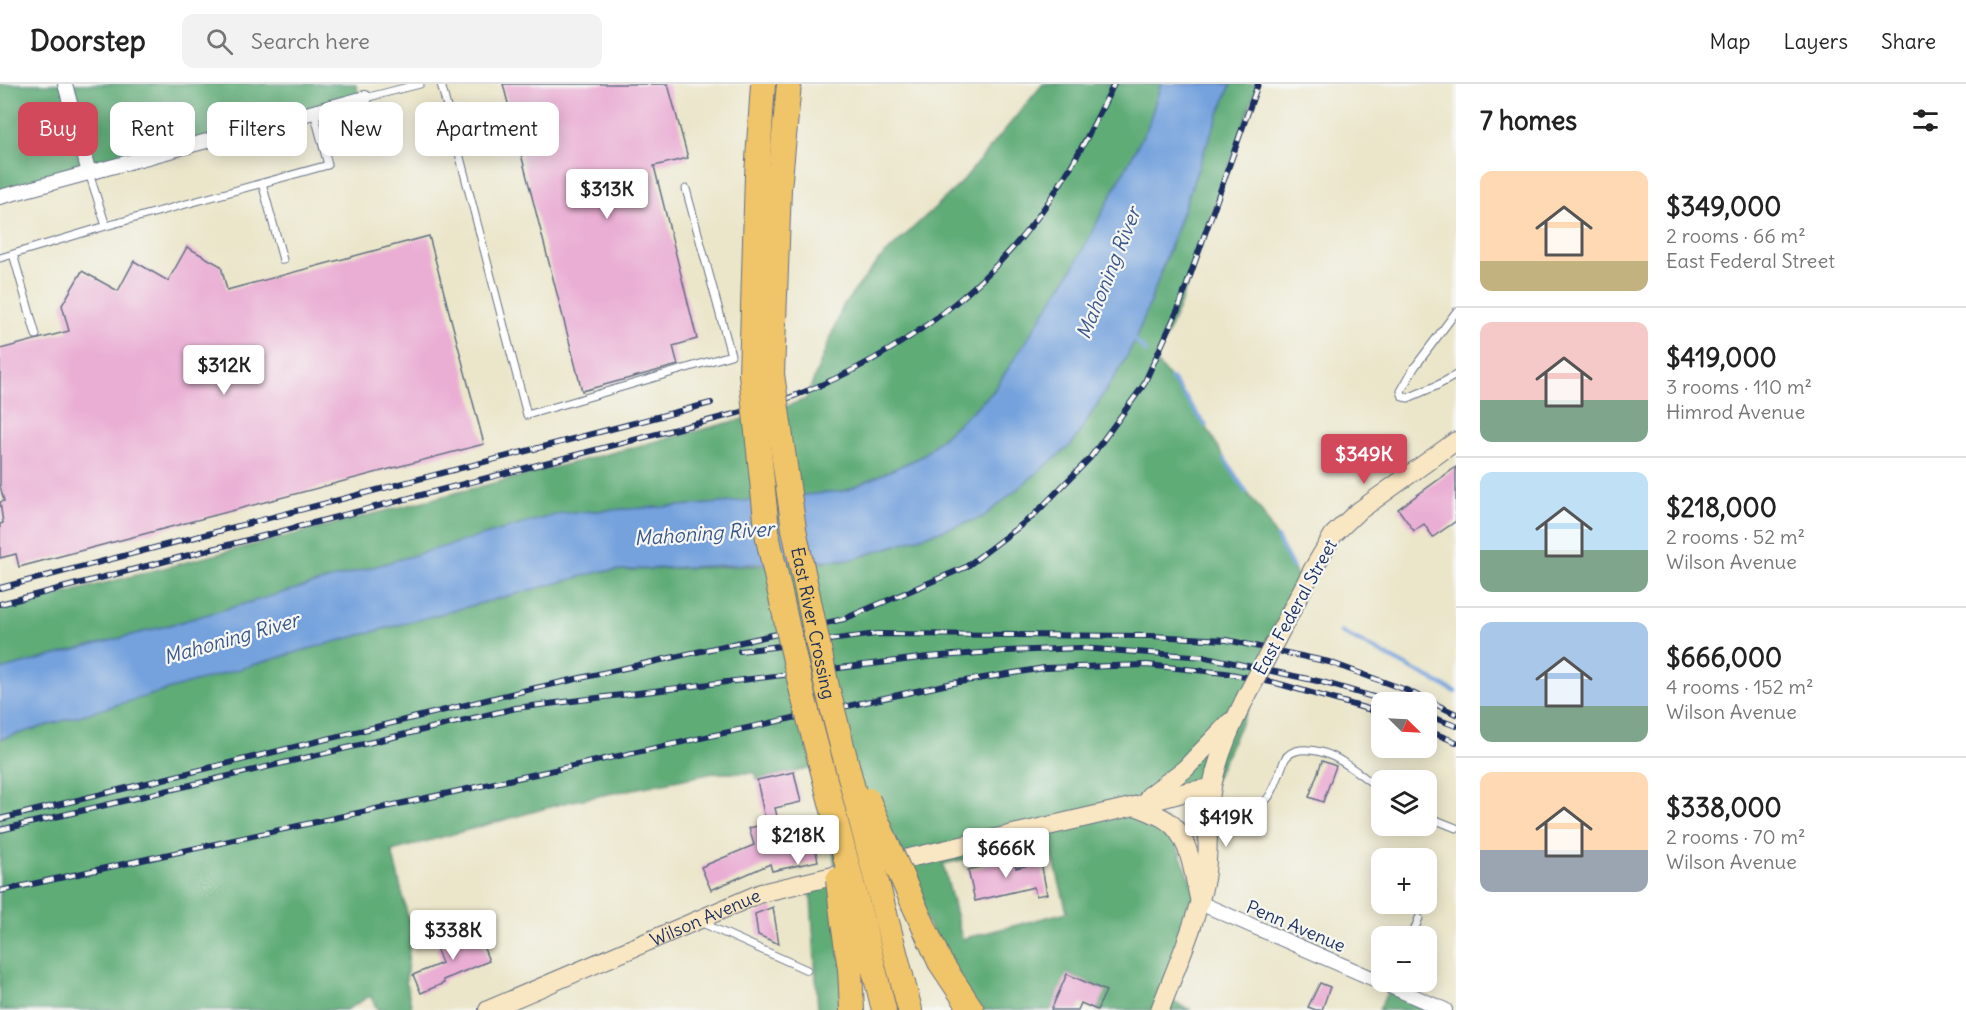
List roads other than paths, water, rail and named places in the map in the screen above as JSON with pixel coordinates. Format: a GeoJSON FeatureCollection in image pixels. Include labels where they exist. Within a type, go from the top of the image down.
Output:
{"type":"FeatureCollection","features":[{"type":"Feature","properties":{"kind":"highway","name":"East River Crossing"},"geometry":{"type":"LineString","coordinates":[[763,84],[757,175],[751,374],[768,539],[802,692],[823,771],[853,921]]}},
{"type":"Feature","properties":{"kind":"highway","name":"East River Crossing"},"geometry":{"type":"LineString","coordinates":[[789,84],[779,189],[772,374],[794,529],[838,728],[910,1010]]}},
{"type":"Feature","properties":{"kind":"highway"},"geometry":{"type":"LineString","coordinates":[[838,728],[940,962],[972,1010]]}},
{"type":"Feature","properties":{"kind":"highway"},"geometry":{"type":"LineString","coordinates":[[852,1010],[850,969],[853,921]]}},
{"type":"Feature","properties":{"kind":"highway"},"geometry":{"type":"LineString","coordinates":[[853,921],[884,1010]]}},
{"type":"Feature","properties":{"kind":"main road","name":"East Federal Street"},"geometry":{"type":"LineString","coordinates":[[1160,1010],[1200,903],[1206,875],[1211,788],[1216,767],[1240,709],[1333,535],[1356,513],[1456,441]]}},
{"type":"Feature","properties":{"kind":"main road"},"geometry":{"type":"LineString","coordinates":[[1200,903],[1187,850],[1180,835],[1166,820],[1135,806],[1185,770],[1240,709]]}},
{"type":"Feature","properties":{"kind":"main road","name":"Wilson Avenue"},"geometry":{"type":"LineString","coordinates":[[488,1010],[516,1004],[697,920],[761,893],[1211,788]]}},
{"type":"Feature","properties":{"kind":"street"},"geometry":{"type":"LineString","coordinates":[[65,84],[89,173]]}},
{"type":"Feature","properties":{"kind":"street"},"geometry":{"type":"LineString","coordinates":[[0,197],[365,98]]}},
{"type":"Feature","properties":{"kind":"street","name":"Penn Avenue"},"geometry":{"type":"LineString","coordinates":[[1200,903],[1371,975]]}},
{"type":"Feature","properties":{"kind":"street","name":"Penn Avenue"},"geometry":{"type":"LineString","coordinates":[[1409,992],[1445,1010]]}},
{"type":"Feature","properties":{"kind":"lane"},"geometry":{"type":"LineString","coordinates":[[365,98],[420,84]]}},
{"type":"Feature","properties":{"kind":"lane"},"geometry":{"type":"LineString","coordinates":[[441,84],[527,415],[731,355],[686,189]]}},
{"type":"Feature","properties":{"kind":"lane"},"geometry":{"type":"LineString","coordinates":[[0,258],[106,226],[328,165],[314,112]]}},
{"type":"Feature","properties":{"kind":"lane"},"geometry":{"type":"LineString","coordinates":[[89,173],[106,226]]}},
{"type":"Feature","properties":{"kind":"lane"},"geometry":{"type":"LineString","coordinates":[[262,183],[283,260]]}},
{"type":"Feature","properties":{"kind":"lane"},"geometry":{"type":"LineString","coordinates":[[13,254],[36,335]]}},
{"type":"Feature","properties":{"kind":"lane"},"geometry":{"type":"LineString","coordinates":[[1456,312],[1414,368],[1401,391],[1403,397],[1408,398],[1456,375]]}},
{"type":"Feature","properties":{"kind":"lane"},"geometry":{"type":"LineString","coordinates":[[1208,811],[1244,810],[1266,801],[1277,782],[1286,756],[1295,751],[1312,749],[1339,759],[1371,782]]}},
{"type":"Feature","properties":{"kind":"lane"},"geometry":{"type":"LineString","coordinates":[[1437,820],[1456,828]]}},
{"type":"Feature","properties":{"kind":"lane"},"geometry":{"type":"LineString","coordinates":[[1416,926],[1419,918]]}},
{"type":"Feature","properties":{"kind":"lane"},"geometry":{"type":"LineString","coordinates":[[697,920],[807,970]]}},
{"type":"Feature","properties":{"kind":"water","name":"Mahoning River"},"geometry":{"type":"Polygon","coordinates":[[[1161,84],[1231,84],[1135,340],[1122,365],[1072,444],[983,517],[853,559],[602,571],[304,650],[0,739],[0,670],[181,622],[562,513],[711,504],[845,491],[921,457],[993,392],[1073,268],[1148,126],[1161,84]]]}},
{"type":"Feature","properties":{"kind":"waterway"},"geometry":{"type":"LineString","coordinates":[[1135,340],[1146,352]]}},
{"type":"Feature","properties":{"kind":"waterway"},"geometry":{"type":"LineString","coordinates":[[1171,378],[1206,426]]}},
{"type":"Feature","properties":{"kind":"waterway"},"geometry":{"type":"LineString","coordinates":[[1224,458],[1246,492]]}},
{"type":"Feature","properties":{"kind":"waterway"},"geometry":{"type":"LineString","coordinates":[[1277,538],[1293,568]]}},
{"type":"Feature","properties":{"kind":"waterway"},"geometry":{"type":"LineString","coordinates":[[1341,632],[1456,692]]}},
{"type":"Feature","properties":{"kind":"railway"},"geometry":{"type":"LineString","coordinates":[[0,604],[738,413],[787,399],[834,379],[873,360],[945,312],[978,284],[1008,253],[1035,220],[1068,172],[1114,84]]}},
{"type":"Feature","properties":{"kind":"railway"},"geometry":{"type":"LineString","coordinates":[[0,819],[527,690],[844,619],[966,567],[1033,516],[1090,458],[1143,386],[1179,307],[1258,84]]}},
{"type":"Feature","properties":{"kind":"railway"},"geometry":{"type":"LineString","coordinates":[[0,588],[711,403]]}},
{"type":"Feature","properties":{"kind":"railway"},"geometry":{"type":"LineString","coordinates":[[740,651],[877,634],[1151,636],[1227,640],[1329,662],[1406,690],[1456,714]]}},
{"type":"Feature","properties":{"kind":"railway"},"geometry":{"type":"LineString","coordinates":[[0,830],[516,708],[928,657],[1080,648],[1206,657],[1322,682],[1371,696]]}},
{"type":"Feature","properties":{"kind":"railway"},"geometry":{"type":"LineString","coordinates":[[0,891],[953,683],[1044,668],[1147,665],[1225,673],[1276,683],[1371,710]]}},
{"type":"Feature","properties":{"kind":"railway"},"geometry":{"type":"LineString","coordinates":[[1437,719],[1456,726]]}},
{"type":"Feature","properties":{"kind":"railway"},"geometry":{"type":"LineString","coordinates":[[1437,734],[1456,742]]}}]}
